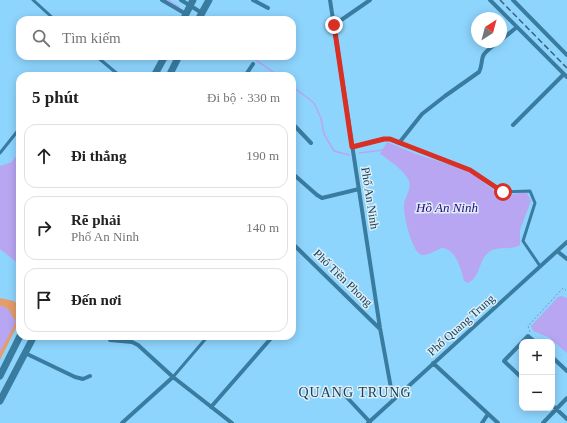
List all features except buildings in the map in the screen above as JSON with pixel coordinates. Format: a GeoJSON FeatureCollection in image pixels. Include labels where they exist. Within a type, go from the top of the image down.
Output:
{"type":"FeatureCollection","features":[{"type":"Feature","properties":{"kind":"street"},"geometry":{"type":"LineString","coordinates":[[162,0],[184,16]]}},
{"type":"Feature","properties":{"kind":"street"},"geometry":{"type":"LineString","coordinates":[[181,0],[192,3],[200,16]]}},
{"type":"Feature","properties":{"kind":"street"},"geometry":{"type":"LineString","coordinates":[[202,16],[209,0]]}},
{"type":"Feature","properties":{"kind":"street"},"geometry":{"type":"LineString","coordinates":[[253,0],[268,8]]}},
{"type":"Feature","properties":{"kind":"street","name":"Phố An Ninh"},"geometry":{"type":"LineString","coordinates":[[330,0],[380,328],[394,400]]}},
{"type":"Feature","properties":{"kind":"street"},"geometry":{"type":"LineString","coordinates":[[334,25],[370,0]]}},
{"type":"Feature","properties":{"kind":"street"},"geometry":{"type":"LineString","coordinates":[[490,0],[566,75],[514,125]]}},
{"type":"Feature","properties":{"kind":"street"},"geometry":{"type":"LineString","coordinates":[[513,0],[567,55]]}},
{"type":"Feature","properties":{"kind":"street"},"geometry":{"type":"LineString","coordinates":[[186,16],[192,3]]}},
{"type":"Feature","properties":{"kind":"street"},"geometry":{"type":"LineString","coordinates":[[507,35],[517,27]]}},
{"type":"Feature","properties":{"kind":"street"},"geometry":{"type":"LineString","coordinates":[[352,147],[384,139],[390,139],[398,143],[422,114],[444,96],[479,72],[484,56],[491,48]]}},
{"type":"Feature","properties":{"kind":"street"},"geometry":{"type":"LineString","coordinates":[[156,72],[162,60]]}},
{"type":"Feature","properties":{"kind":"street"},"geometry":{"type":"LineString","coordinates":[[171,72],[177,60]]}},
{"type":"Feature","properties":{"kind":"street"},"geometry":{"type":"LineString","coordinates":[[248,72],[253,64]]}},
{"type":"Feature","properties":{"kind":"street"},"geometry":{"type":"LineString","coordinates":[[296,127],[311,143]]}},
{"type":"Feature","properties":{"kind":"street"},"geometry":{"type":"LineString","coordinates":[[296,177],[322,198],[359,190]]}},
{"type":"Feature","properties":{"kind":"street","name":"Phố Quang Trung"},"geometry":{"type":"LineString","coordinates":[[369,422],[567,242]]}},
{"type":"Feature","properties":{"kind":"street","name":"Phố Tiền Phong"},"geometry":{"type":"LineString","coordinates":[[296,247],[380,328]]}},
{"type":"Feature","properties":{"kind":"street"},"geometry":{"type":"LineString","coordinates":[[557,251],[567,259]]}},
{"type":"Feature","properties":{"kind":"street"},"geometry":{"type":"LineString","coordinates":[[0,376],[18,340]]}},
{"type":"Feature","properties":{"kind":"street"},"geometry":{"type":"LineString","coordinates":[[0,401],[32,340]]}},
{"type":"Feature","properties":{"kind":"street"},"geometry":{"type":"LineString","coordinates":[[110,340],[135,343],[173,377],[232,423]]}},
{"type":"Feature","properties":{"kind":"street"},"geometry":{"type":"LineString","coordinates":[[211,407],[270,340]]}},
{"type":"Feature","properties":{"kind":"street"},"geometry":{"type":"LineString","coordinates":[[519,345],[504,361],[519,375]]}},
{"type":"Feature","properties":{"kind":"street"},"geometry":{"type":"LineString","coordinates":[[25,353],[75,377],[83,379],[90,376]]}},
{"type":"Feature","properties":{"kind":"street"},"geometry":{"type":"LineString","coordinates":[[555,360],[567,371]]}},
{"type":"Feature","properties":{"kind":"street"},"geometry":{"type":"LineString","coordinates":[[433,363],[498,423]]}},
{"type":"Feature","properties":{"kind":"street"},"geometry":{"type":"LineString","coordinates":[[122,423],[173,377]]}},
{"type":"Feature","properties":{"kind":"street"},"geometry":{"type":"LineString","coordinates":[[341,391],[369,422]]}},
{"type":"Feature","properties":{"kind":"street"},"geometry":{"type":"LineString","coordinates":[[543,423],[567,398]]}},
{"type":"Feature","properties":{"kind":"street"},"geometry":{"type":"LineString","coordinates":[[556,409],[567,419]]}},
{"type":"Feature","properties":{"kind":"street"},"geometry":{"type":"LineString","coordinates":[[482,423],[488,414]]}},
{"type":"Feature","properties":{"kind":"lane"},"geometry":{"type":"LineString","coordinates":[[33,0],[51,16]]}},
{"type":"Feature","properties":{"kind":"lane"},"geometry":{"type":"LineString","coordinates":[[101,60],[115,72]]}},
{"type":"Feature","properties":{"kind":"lane"},"geometry":{"type":"LineString","coordinates":[[0,153],[16,133]]}},
{"type":"Feature","properties":{"kind":"lane"},"geometry":{"type":"LineString","coordinates":[[398,143],[470,170],[503,192],[530,191],[535,203],[523,241],[540,266]]}},
{"type":"Feature","properties":{"kind":"lane"},"geometry":{"type":"LineString","coordinates":[[173,377],[205,340]]}},
{"type":"Feature","properties":{"kind":"path"},"geometry":{"type":"LineString","coordinates":[[533,339],[528,326],[563,288],[567,291]]}},
{"type":"Feature","properties":{"kind":"shaded area"},"geometry":{"type":"Polygon","coordinates":[[[0,298],[14,301],[16,303],[16,328],[0,360],[0,298]]]}},
{"type":"Feature","properties":{"kind":"water","name":"Hồ An Ninh"},"geometry":{"type":"Polygon","coordinates":[[[387,142],[416,154],[462,169],[475,176],[496,192],[510,195],[522,192],[527,193],[531,201],[520,230],[520,245],[513,248],[496,249],[489,252],[485,255],[475,277],[468,283],[464,281],[457,260],[447,249],[442,248],[424,255],[418,253],[409,234],[404,213],[404,204],[410,185],[409,181],[401,170],[380,154],[387,142]]]}},
{"type":"Feature","properties":{"kind":"water"},"geometry":{"type":"Polygon","coordinates":[[[16,158],[16,262],[0,249],[0,166],[12,162],[16,158]]]}},
{"type":"Feature","properties":{"kind":"water"},"geometry":{"type":"Polygon","coordinates":[[[561,296],[567,298],[567,353],[555,343],[555,339],[550,339],[533,331],[531,326],[558,297],[561,296]]]}},
{"type":"Feature","properties":{"kind":"water"},"geometry":{"type":"Polygon","coordinates":[[[0,305],[8,309],[16,322],[0,352],[0,305]]]}},
{"type":"Feature","properties":{"kind":"waterway"},"geometry":{"type":"LineString","coordinates":[[168,0],[179,7]]}},
{"type":"Feature","properties":{"kind":"waterway"},"geometry":{"type":"LineString","coordinates":[[256,60],[273,72]]}},
{"type":"Feature","properties":{"kind":"waterway"},"geometry":{"type":"LineString","coordinates":[[296,89],[314,103],[321,118],[324,134],[334,151],[349,155]]}},
{"type":"Feature","properties":{"kind":"waterway"},"geometry":{"type":"LineString","coordinates":[[359,153],[383,150]]}},
{"type":"Feature","properties":{"kind":"railway"},"geometry":{"type":"LineString","coordinates":[[500,0],[567,68]]}},
{"type":"Feature","properties":{"kind":"district","name":"QUANG TRUNG"},"geometry":{"type":"Point","coordinates":[355,392]}},
{"type":"Feature","properties":{"kind":"route"},"geometry":{"type":"LineString","coordinates":[[334,25],[352,147],[384,139],[390,139],[470,170],[503,192]]}}]}
